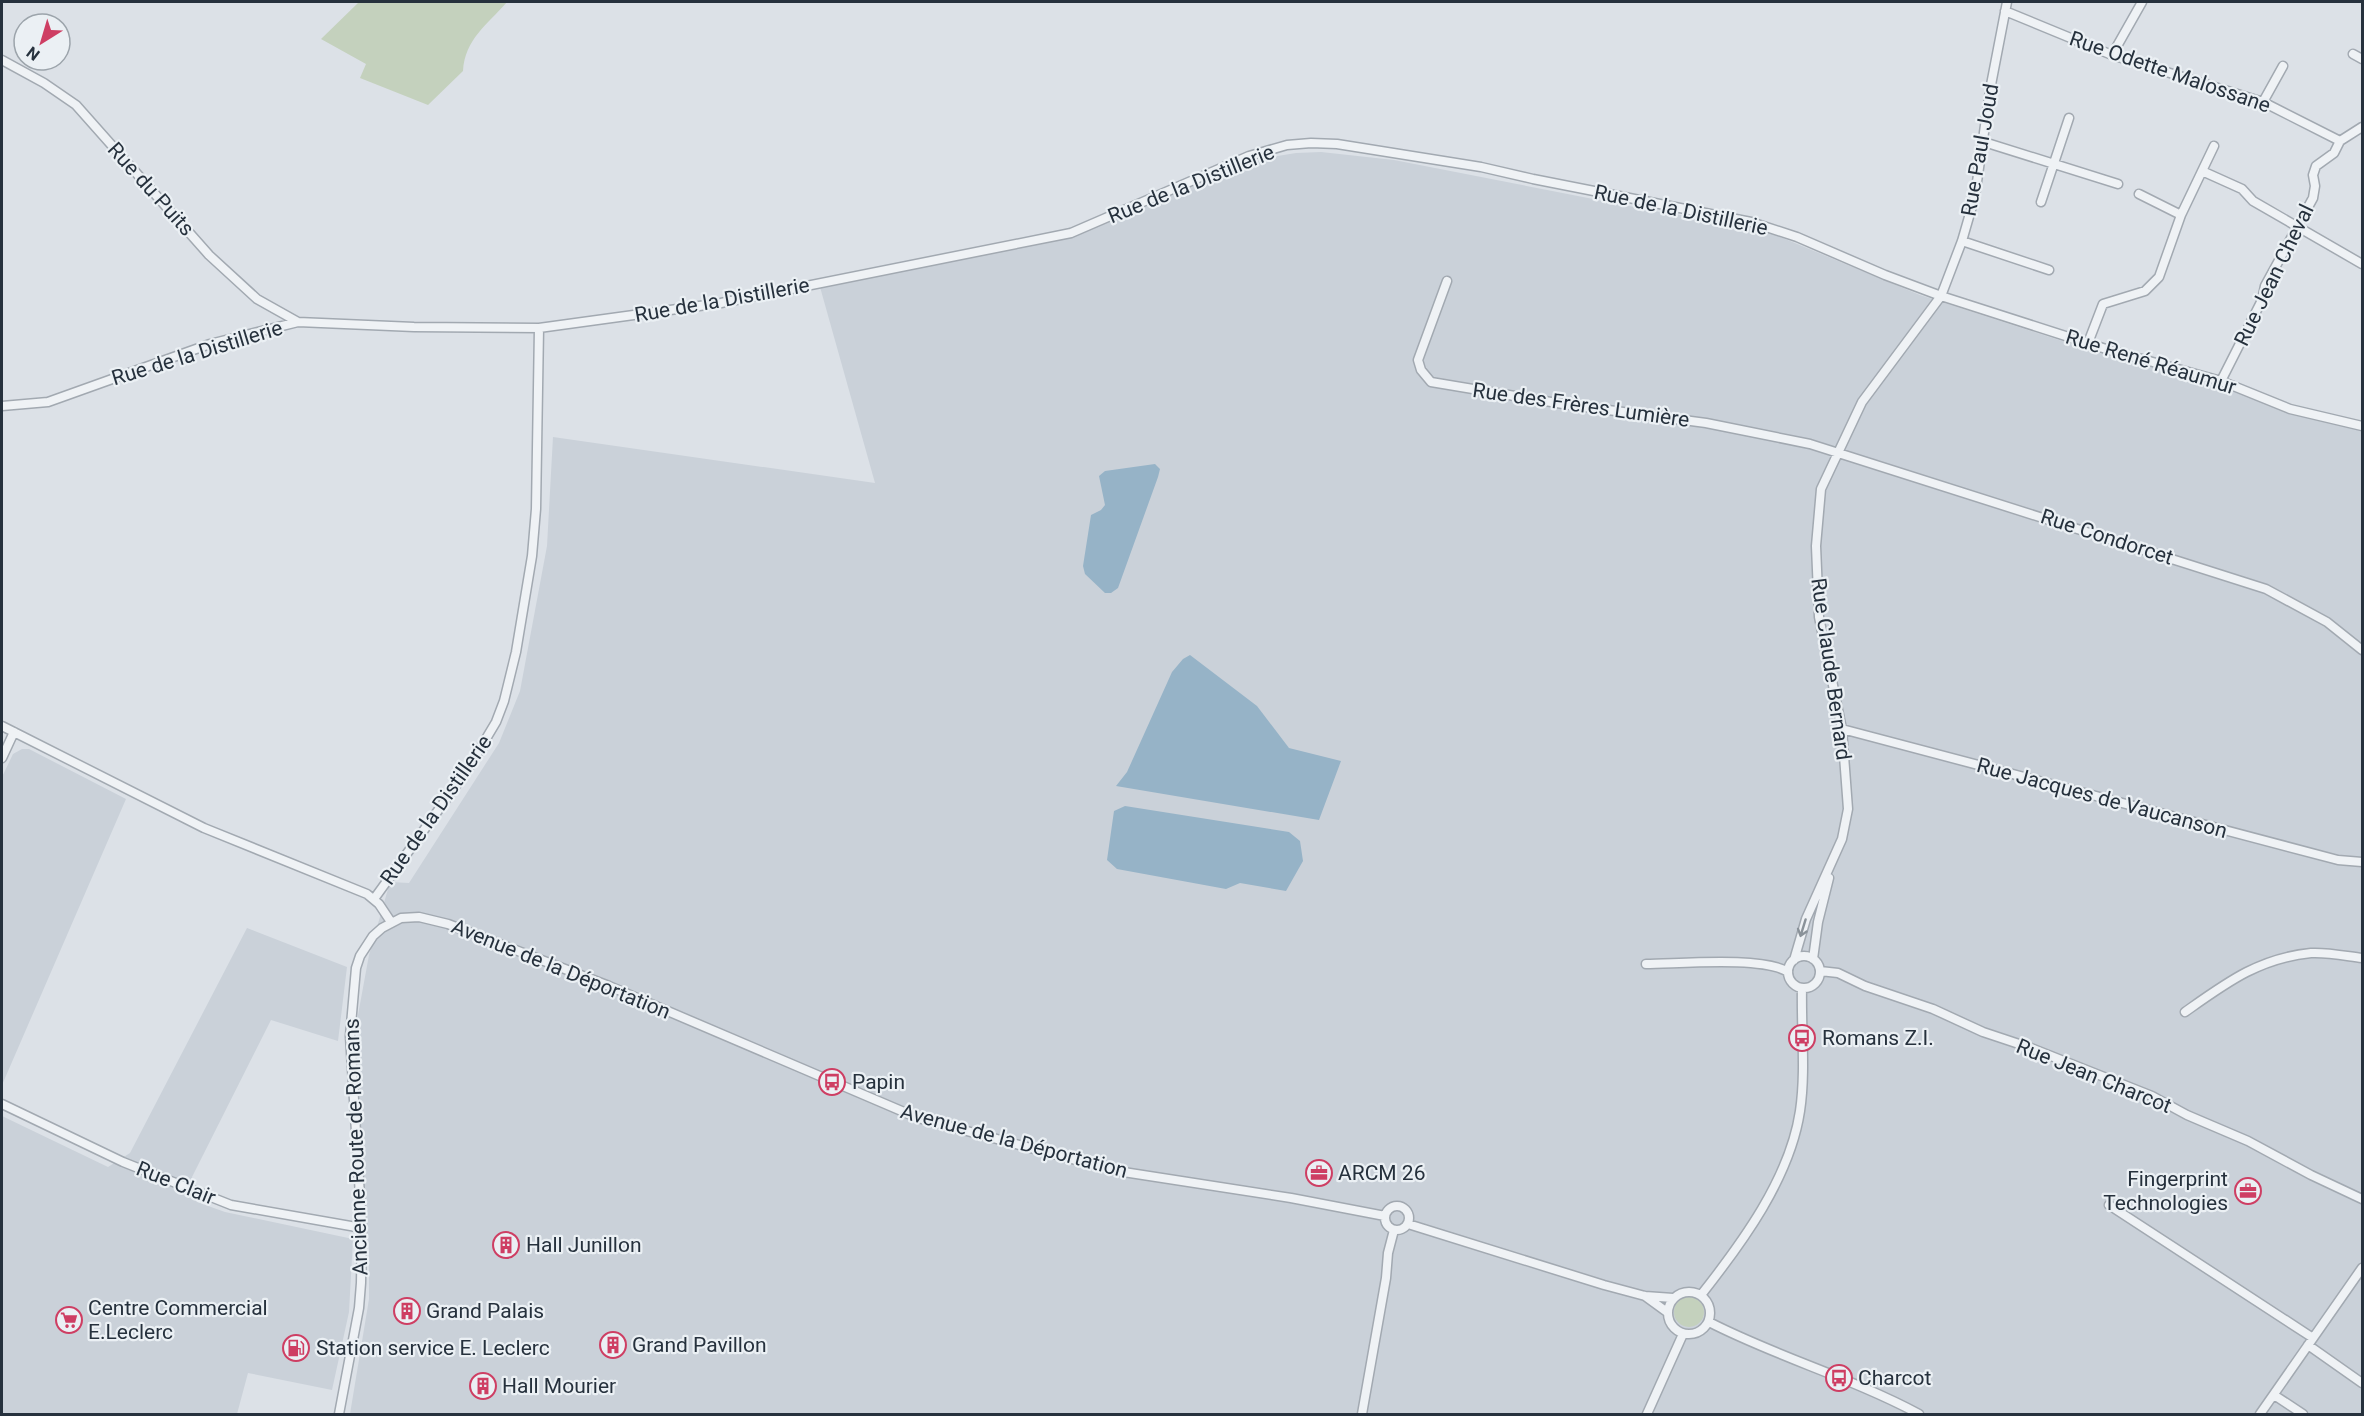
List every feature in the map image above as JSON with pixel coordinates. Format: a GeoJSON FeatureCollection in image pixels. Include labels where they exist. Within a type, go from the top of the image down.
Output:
{"type":"FeatureCollection","features":[{"type":"Feature","properties":{"kind":"street","name":"Rue Paul Joud"},"geometry":{"type":"LineString","coordinates":[[1941,296],[1962,241],[1975,196],[1990,90],[2007,2]]}},
{"type":"Feature","properties":{"kind":"street"},"geometry":{"type":"LineString","coordinates":[[2112,55],[2142,2]]}},
{"type":"Feature","properties":{"kind":"street","name":"Rue Odette Malossane"},"geometry":{"type":"LineString","coordinates":[[2005,11],[2112,55],[2263,102],[2340,141]]}},
{"type":"Feature","properties":{"kind":"street"},"geometry":{"type":"LineString","coordinates":[[2353,54],[2362,59]]}},
{"type":"Feature","properties":{"kind":"street","name":"Rue du Puits"},"geometry":{"type":"LineString","coordinates":[[2,60],[44,83],[76,105],[210,255],[257,299],[298,322]]}},
{"type":"Feature","properties":{"kind":"street"},"geometry":{"type":"LineString","coordinates":[[2263,102],[2283,66]]}},
{"type":"Feature","properties":{"kind":"street"},"geometry":{"type":"LineString","coordinates":[[2041,202],[2069,118]]}},
{"type":"Feature","properties":{"kind":"street"},"geometry":{"type":"LineString","coordinates":[[2340,141],[2362,127]]}},
{"type":"Feature","properties":{"kind":"street","name":"Rue Jean Cheval"},"geometry":{"type":"LineString","coordinates":[[2221,381],[2262,300],[2265,286],[2313,198],[2316,186],[2313,175],[2316,166],[2334,153],[2340,141]]}},
{"type":"Feature","properties":{"kind":"street"},"geometry":{"type":"LineString","coordinates":[[1984,142],[2118,184]]}},
{"type":"Feature","properties":{"kind":"street","name":"Rue de la Distillerie"},"geometry":{"type":"LineString","coordinates":[[2,406],[48,402],[210,344],[298,322],[414,327],[539,328],[721,303],[1071,233],[1250,156],[1287,145],[1311,143],[1337,144],[1481,167],[1751,222],[1797,237],[1941,296]]}},
{"type":"Feature","properties":{"kind":"street"},"geometry":{"type":"LineString","coordinates":[[2088,343],[2103,304],[2145,291],[2159,277],[2181,215],[2214,147]]}},
{"type":"Feature","properties":{"kind":"street"},"geometry":{"type":"LineString","coordinates":[[2202,171],[2242,189],[2253,201],[2362,264]]}},
{"type":"Feature","properties":{"kind":"street"},"geometry":{"type":"LineString","coordinates":[[2139,194],[2181,215]]}},
{"type":"Feature","properties":{"kind":"street"},"geometry":{"type":"LineString","coordinates":[[1962,241],[2049,270]]}},
{"type":"Feature","properties":{"kind":"street","name":"Rue des Frères Lumière"},"geometry":{"type":"LineString","coordinates":[[1447,281],[1418,360],[1421,370],[1431,382],[1563,404],[1706,423],[1810,444],[1838,453]]}},
{"type":"Feature","properties":{"kind":"street","name":"Rue René Réaumur"},"geometry":{"type":"LineString","coordinates":[[1941,296],[2088,343],[2221,381],[2290,409],[2362,426]]}},
{"type":"Feature","properties":{"kind":"street","name":"Rue Claude Bernard"},"geometry":{"type":"LineString","coordinates":[[1834,860],[1842,839],[1848,809],[1842,729],[1819,617],[1816,546],[1821,489],[1862,402],[1941,296]]}},
{"type":"Feature","properties":{"kind":"street","name":"Rue de la Distillerie"},"geometry":{"type":"LineString","coordinates":[[374,898],[468,769],[496,722],[504,701],[516,651],[532,556],[536,508],[539,328]]}},
{"type":"Feature","properties":{"kind":"street","name":"Rue Condorcet"},"geometry":{"type":"LineString","coordinates":[[1838,453],[2266,589],[2327,622],[2362,650]]}},
{"type":"Feature","properties":{"kind":"street"},"geometry":{"type":"LineString","coordinates":[[2,726],[204,828],[359,890],[374,898],[391,922]]}},
{"type":"Feature","properties":{"kind":"street","name":"Rue Jacques de Vaucanson"},"geometry":{"type":"LineString","coordinates":[[1842,729],[2335,859],[2362,862]]}},
{"type":"Feature","properties":{"kind":"street"},"geometry":{"type":"LineString","coordinates":[[2,758],[14,732]]}},
{"type":"Feature","properties":{"kind":"street"},"geometry":{"type":"LineString","coordinates":[[1813,959],[1818,922],[1834,860]]}},
{"type":"Feature","properties":{"kind":"street"},"geometry":{"type":"LineString","coordinates":[[1794,960],[1807,956],[1813,959],[1820,971],[1817,981],[1808,988],[1802,988],[1790,981],[1788,972],[1794,960],[1806,919],[1834,860]]}},
{"type":"Feature","properties":{"kind":"street","name":"Avenue de la Déportation"},"geometry":{"type":"LineString","coordinates":[[391,922],[401,918],[419,917],[448,924],[609,986],[893,1109],[942,1125],[1125,1172],[1291,1198],[1385,1216]]}},
{"type":"Feature","properties":{"kind":"street","name":"Ancienne Route de Romans"},"geometry":{"type":"LineString","coordinates":[[339,1414],[359,1308],[362,1228],[350,1066],[351,1011],[356,968],[360,956],[373,936],[391,922]]}},
{"type":"Feature","properties":{"kind":"street"},"geometry":{"type":"LineString","coordinates":[[2185,1012],[2232,978],[2262,964],[2312,953],[2362,958]]}},
{"type":"Feature","properties":{"kind":"street"},"geometry":{"type":"LineString","coordinates":[[1646,964],[1750,963],[1788,972]]}},
{"type":"Feature","properties":{"kind":"street","name":"Rue Jean Charcot"},"geometry":{"type":"LineString","coordinates":[[1820,971],[1838,973],[1864,986],[1933,1009],[1983,1032],[2031,1048],[2152,1096],[2362,1198]]}},
{"type":"Feature","properties":{"kind":"street"},"geometry":{"type":"LineString","coordinates":[[1701,1295],[1753,1224],[1770,1193],[1794,1134],[1800,1112],[1802,1084],[1802,988]]}},
{"type":"Feature","properties":{"kind":"street","name":"Rue Clair"},"geometry":{"type":"LineString","coordinates":[[2,1104],[123,1162],[231,1205],[362,1228]]}},
{"type":"Feature","properties":{"kind":"street"},"geometry":{"type":"LineString","coordinates":[[2109,1205],[2311,1342],[2362,1383]]}},
{"type":"Feature","properties":{"kind":"street"},"geometry":{"type":"LineString","coordinates":[[1400,1206],[1408,1213],[1408,1224],[1405,1228],[1394,1230],[1387,1225],[1385,1216],[1391,1207],[1400,1206]]}},
{"type":"Feature","properties":{"kind":"street"},"geometry":{"type":"LineString","coordinates":[[1408,1224],[1645,1296],[1673,1298]]}},
{"type":"Feature","properties":{"kind":"street"},"geometry":{"type":"LineString","coordinates":[[1362,1414],[1386,1278],[1388,1253],[1394,1230]]}},
{"type":"Feature","properties":{"kind":"street"},"geometry":{"type":"LineString","coordinates":[[2260,1414],[2362,1268]]}},
{"type":"Feature","properties":{"kind":"street"},"geometry":{"type":"LineString","coordinates":[[1690,1291],[1701,1295],[1710,1307],[1709,1322],[1698,1332],[1683,1334],[1670,1323],[1667,1312],[1673,1298],[1690,1291]]}},
{"type":"Feature","properties":{"kind":"street"},"geometry":{"type":"LineString","coordinates":[[1645,1296],[1667,1312]]}},
{"type":"Feature","properties":{"kind":"street"},"geometry":{"type":"LineString","coordinates":[[1709,1322],[1878,1394],[1919,1414]]}},
{"type":"Feature","properties":{"kind":"street"},"geometry":{"type":"LineString","coordinates":[[1647,1414],[1683,1334]]}},
{"type":"Feature","properties":{"kind":"street"},"geometry":{"type":"LineString","coordinates":[[2274,1395],[2303,1414]]}},
{"type":"Feature","properties":{"kind":"shaded area"},"geometry":{"type":"Polygon","coordinates":[[[1321,152],[1394,160],[1665,213],[1749,224],[1920,295],[2096,352],[2205,382],[2325,422],[2362,429],[2362,1414],[350,1414],[369,1299],[369,1250],[356,1076],[358,1015],[369,955],[390,882],[409,883],[499,743],[520,691],[547,546],[553,437],[875,483],[820,287],[1045,243],[1096,227],[1224,171],[1266,158],[1321,152]]]}},
{"type":"Feature","properties":{"kind":"shaded area"},"geometry":{"type":"Polygon","coordinates":[[[22,749],[29,749],[126,799],[2,1085],[2,777],[13,754],[22,749]]]}},
{"type":"Feature","properties":{"kind":"shaded area"},"geometry":{"type":"Polygon","coordinates":[[[247,928],[347,967],[338,1041],[271,1020],[192,1177],[197,1202],[225,1212],[353,1239],[349,1312],[332,1390],[248,1373],[237,1414],[2,1414],[2,1116],[108,1167],[130,1153],[247,928]]]}},
{"type":"Feature","properties":{"kind":"green space"},"geometry":{"type":"Polygon","coordinates":[[[359,2],[507,2],[478,33],[468,50],[463,71],[428,105],[360,78],[366,64],[321,39],[359,2]]]}},
{"type":"Feature","properties":{"kind":"green space"},"geometry":{"type":"Polygon","coordinates":[[[1689,1297],[1700,1301],[1704,1312],[1700,1323],[1689,1327],[1678,1323],[1674,1312],[1678,1301],[1689,1297]]]}},
{"type":"Feature","properties":{"kind":"water"},"geometry":{"type":"Polygon","coordinates":[[[1155,464],[1160,469],[1158,477],[1118,588],[1111,593],[1105,593],[1085,574],[1083,566],[1091,515],[1105,505],[1099,476],[1105,471],[1155,464]]]}},
{"type":"Feature","properties":{"kind":"water"},"geometry":{"type":"Polygon","coordinates":[[[1190,655],[1257,706],[1289,748],[1341,761],[1319,820],[1116,786],[1127,772],[1172,672],[1183,659],[1190,655]]]}},
{"type":"Feature","properties":{"kind":"water"},"geometry":{"type":"Polygon","coordinates":[[[1125,806],[1289,832],[1300,841],[1303,861],[1286,891],[1240,883],[1226,889],[1117,869],[1107,860],[1114,811],[1125,806]]]}},
{"type":"Feature","properties":{"kind":"place","name":"Romans Z.I."},"geometry":{"type":"Point","coordinates":[1802,1038]}},
{"type":"Feature","properties":{"kind":"place","name":"Papin"},"geometry":{"type":"Point","coordinates":[832,1082]}},
{"type":"Feature","properties":{"kind":"place","name":"ARCM 26"},"geometry":{"type":"Point","coordinates":[1319,1173]}},
{"type":"Feature","properties":{"kind":"place","name":"Fingerprint Technologies"},"geometry":{"type":"Point","coordinates":[2248,1191]}},
{"type":"Feature","properties":{"kind":"place","name":"Hall Junillon"},"geometry":{"type":"Point","coordinates":[506,1245]}},
{"type":"Feature","properties":{"kind":"place","name":"Grand Palais"},"geometry":{"type":"Point","coordinates":[407,1311]}},
{"type":"Feature","properties":{"kind":"place","name":"Centre Commercial E.Leclerc"},"geometry":{"type":"Point","coordinates":[69,1320]}},
{"type":"Feature","properties":{"kind":"place","name":"Grand Pavillon"},"geometry":{"type":"Point","coordinates":[613,1345]}},
{"type":"Feature","properties":{"kind":"place","name":"Station service E. Leclerc"},"geometry":{"type":"Point","coordinates":[296,1348]}},
{"type":"Feature","properties":{"kind":"place","name":"Charcot"},"geometry":{"type":"Point","coordinates":[1839,1378]}},
{"type":"Feature","properties":{"kind":"place","name":"Hall Mourier"},"geometry":{"type":"Point","coordinates":[483,1386]}}]}
